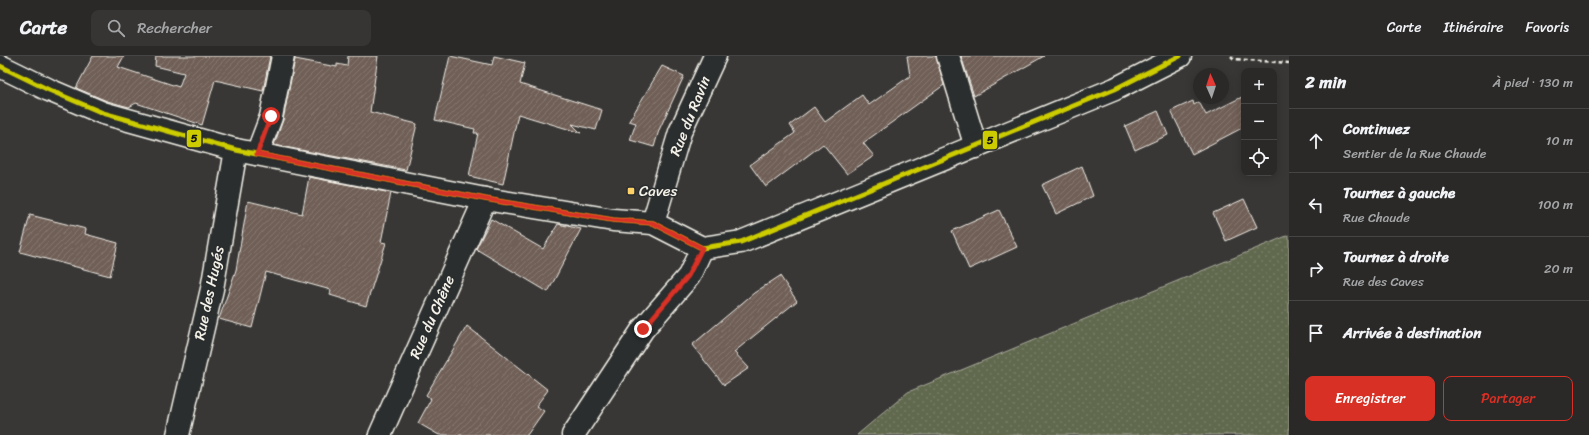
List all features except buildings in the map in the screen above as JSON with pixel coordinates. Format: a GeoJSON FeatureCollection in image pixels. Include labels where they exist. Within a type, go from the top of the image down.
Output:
{"type":"FeatureCollection","features":[{"type":"Feature","properties":{"kind":"street"},"geometry":{"type":"LineString","coordinates":[[257,154],[271,116],[283,56]]}},
{"type":"Feature","properties":{"kind":"street","name":"Rue du Ravin"},"geometry":{"type":"LineString","coordinates":[[653,223],[680,132],[715,56]]}},
{"type":"Feature","properties":{"kind":"street"},"geometry":{"type":"LineString","coordinates":[[948,56],[976,147]]}},
{"type":"Feature","properties":{"kind":"street"},"geometry":{"type":"LineString","coordinates":[[0,66],[48,90],[103,113],[236,150],[485,199],[613,220],[653,223],[702,248],[742,242],[1115,89],[1180,56]]}},
{"type":"Feature","properties":{"kind":"street","name":"Rue des Hugés"},"geometry":{"type":"LineString","coordinates":[[178,435],[212,289],[236,150]]}},
{"type":"Feature","properties":{"kind":"street","name":"Rue du Chêne"},"geometry":{"type":"LineString","coordinates":[[380,435],[485,199]]}},
{"type":"Feature","properties":{"kind":"street"},"geometry":{"type":"LineString","coordinates":[[573,435],[643,329],[688,276],[702,248]]}},
{"type":"Feature","properties":{"kind":"path"},"geometry":{"type":"LineString","coordinates":[[1231,56],[1234,59],[1289,63]]}},
{"type":"Feature","properties":{"kind":"green space"},"geometry":{"type":"Polygon","coordinates":[[[1289,235],[1289,435],[857,435],[908,392],[1289,235]]]}},
{"type":"Feature","properties":{"kind":"transit line","name":"5"},"geometry":{"type":"LineString","coordinates":[[0,66],[49,90],[103,113],[236,150],[485,199],[613,220],[653,223],[702,248],[741,242],[1115,89],[1180,56]]}},
{"type":"Feature","properties":{"kind":"place","name":"Caves"},"geometry":{"type":"Point","coordinates":[631,191]}},
{"type":"Feature","properties":{"kind":"route"},"geometry":{"type":"LineString","coordinates":[[271,116],[257,154],[485,199],[613,220],[653,223],[702,248],[688,276],[643,329]]}}]}
